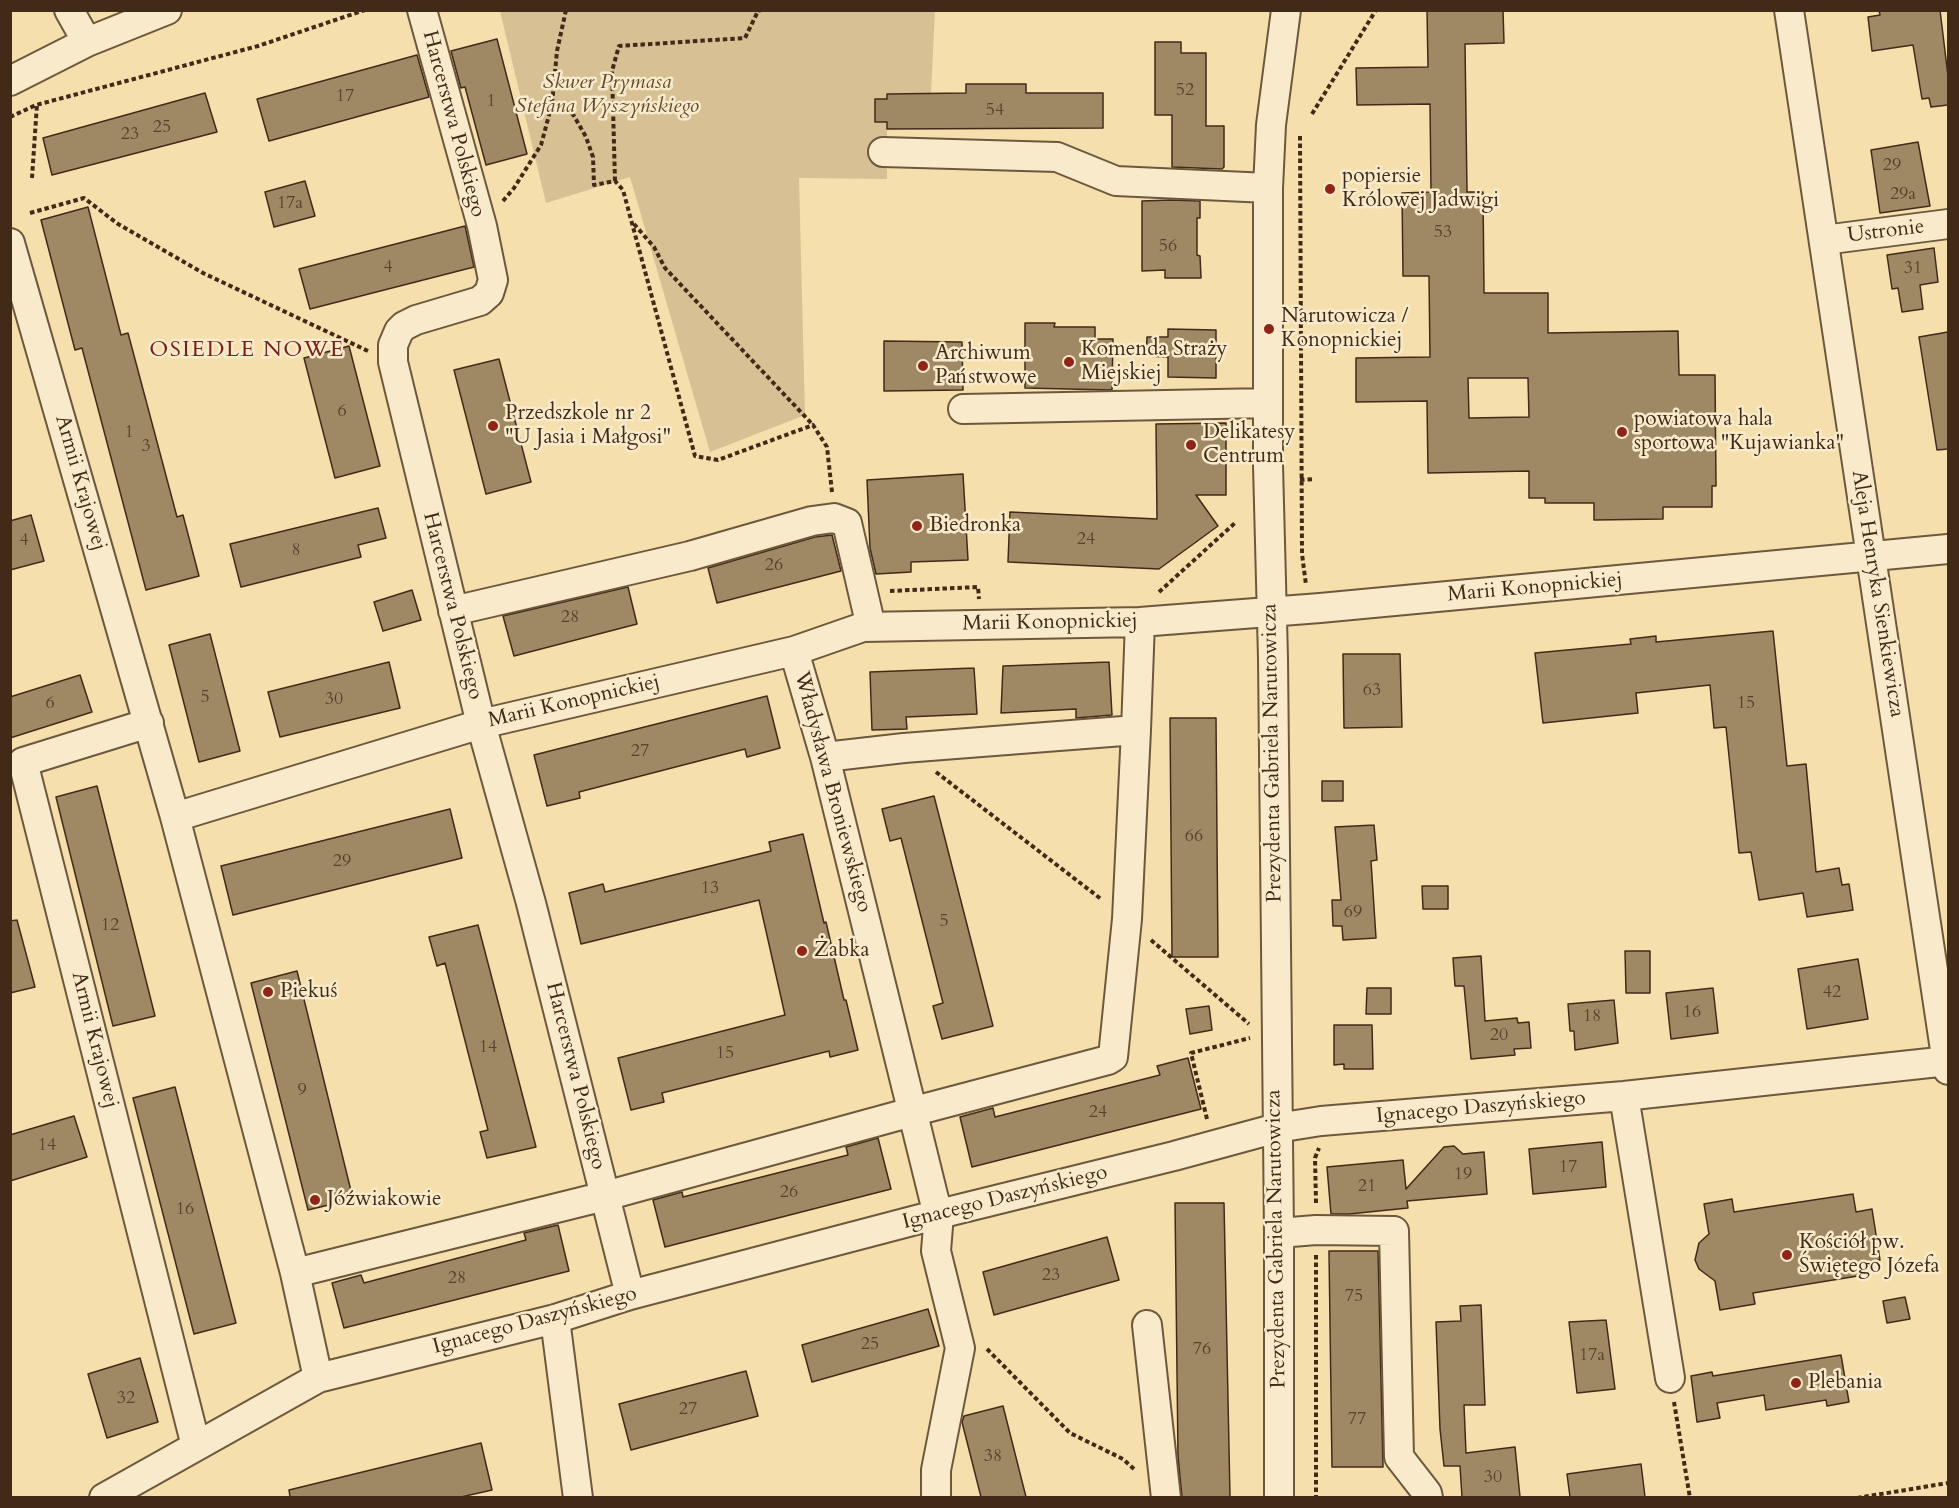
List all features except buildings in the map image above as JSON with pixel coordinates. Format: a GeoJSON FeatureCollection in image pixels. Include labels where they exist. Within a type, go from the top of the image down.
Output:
{"type":"FeatureCollection","features":[{"type":"Feature","properties":{"kind":"street"},"geometry":{"type":"LineString","coordinates":[[69,10],[87,42]]}},
{"type":"Feature","properties":{"kind":"street"},"geometry":{"type":"LineString","coordinates":[[10,81],[87,42],[167,10]]}},
{"type":"Feature","properties":{"kind":"street","name":"Harcerstwa Polskiego"},"geometry":{"type":"LineString","coordinates":[[422,10],[482,226],[493,280],[489,293],[480,301],[416,320],[404,326],[399,331],[393,345],[393,362],[481,724],[531,903],[630,1295]]}},
{"type":"Feature","properties":{"kind":"street","name":"Prezydenta Gabriela Narutowicza"},"geometry":{"type":"LineString","coordinates":[[1279,1497],[1279,1233],[1268,403],[1268,188],[1271,125],[1286,10]]}},
{"type":"Feature","properties":{"kind":"street","name":"Aleja Henryka Sienkiewicza"},"geometry":{"type":"LineString","coordinates":[[1789,10],[1948,1064]]}},
{"type":"Feature","properties":{"kind":"street"},"geometry":{"type":"LineString","coordinates":[[883,152],[1057,157],[1116,181],[1268,188]]}},
{"type":"Feature","properties":{"kind":"street","name":"Ustronie"},"geometry":{"type":"LineString","coordinates":[[1824,240],[1948,224]]}},
{"type":"Feature","properties":{"kind":"street","name":"Armii Krajowej"},"geometry":{"type":"LineString","coordinates":[[10,243],[175,817],[295,1273],[318,1378]]}},
{"type":"Feature","properties":{"kind":"street"},"geometry":{"type":"LineString","coordinates":[[963,409],[1268,403]]}},
{"type":"Feature","properties":{"kind":"street"},"geometry":{"type":"LineString","coordinates":[[453,611],[690,556],[812,521],[834,518],[847,523],[871,627]]}},
{"type":"Feature","properties":{"kind":"street","name":"Marii Konopnickiej"},"geometry":{"type":"LineString","coordinates":[[175,817],[481,724],[794,651],[863,627],[1140,622],[1307,609],[1948,549]]}},
{"type":"Feature","properties":{"kind":"street"},"geometry":{"type":"LineString","coordinates":[[295,1273],[605,1196],[1113,1057],[1127,919],[1140,622]]}},
{"type":"Feature","properties":{"kind":"street","name":"Władysława Broniewskiego"},"geometry":{"type":"LineString","coordinates":[[794,651],[825,758],[939,1214]]}},
{"type":"Feature","properties":{"kind":"street","name":"Armii Krajowej"},"geometry":{"type":"LineString","coordinates":[[149,723],[23,762],[196,1446]]}},
{"type":"Feature","properties":{"kind":"street"},"geometry":{"type":"LineString","coordinates":[[825,758],[904,748],[1136,730]]}},
{"type":"Feature","properties":{"kind":"street","name":"Ignacego Daszyńskiego"},"geometry":{"type":"LineString","coordinates":[[104,1497],[318,1378],[555,1319],[630,1295],[1276,1128],[1321,1120],[1624,1096],[1948,1064]]}},
{"type":"Feature","properties":{"kind":"street"},"geometry":{"type":"LineString","coordinates":[[1624,1096],[1670,1378]]}},
{"type":"Feature","properties":{"kind":"street"},"geometry":{"type":"LineString","coordinates":[[936,1497],[936,1470],[960,1348],[936,1251],[939,1214]]}},
{"type":"Feature","properties":{"kind":"street"},"geometry":{"type":"LineString","coordinates":[[1279,1233],[1316,1230],[1394,1232],[1399,1457],[1428,1497]]}},
{"type":"Feature","properties":{"kind":"street"},"geometry":{"type":"LineString","coordinates":[[555,1319],[578,1497]]}},
{"type":"Feature","properties":{"kind":"street"},"geometry":{"type":"LineString","coordinates":[[1147,1325],[1166,1497]]}},
{"type":"Feature","properties":{"kind":"path"},"geometry":{"type":"LineString","coordinates":[[10,117],[36,105],[258,46],[365,10]]}},
{"type":"Feature","properties":{"kind":"path"},"geometry":{"type":"LineString","coordinates":[[482,226],[514,188],[541,145],[552,104],[557,51],[566,10]]}},
{"type":"Feature","properties":{"kind":"path"},"geometry":{"type":"LineString","coordinates":[[761,10],[758,11],[745,38],[619,46],[612,71],[615,181],[623,190],[695,456],[718,460],[813,424]]}},
{"type":"Feature","properties":{"kind":"path"},"geometry":{"type":"LineString","coordinates":[[1312,114],[1376,10]]}},
{"type":"Feature","properties":{"kind":"path"},"geometry":{"type":"LineString","coordinates":[[552,104],[564,103],[586,136],[593,157],[594,185],[615,181]]}},
{"type":"Feature","properties":{"kind":"path"},"geometry":{"type":"LineString","coordinates":[[32,178],[36,105]]}},
{"type":"Feature","properties":{"kind":"path"},"geometry":{"type":"LineString","coordinates":[[1300,136],[1299,479],[1307,609]]}},
{"type":"Feature","properties":{"kind":"path"},"geometry":{"type":"LineString","coordinates":[[30,213],[84,198],[118,224],[203,273],[393,362]]}},
{"type":"Feature","properties":{"kind":"path"},"geometry":{"type":"LineString","coordinates":[[632,221],[654,247],[665,268],[813,424],[827,447],[834,518]]}},
{"type":"Feature","properties":{"kind":"path"},"geometry":{"type":"LineString","coordinates":[[1299,479],[1314,479]]}},
{"type":"Feature","properties":{"kind":"path"},"geometry":{"type":"LineString","coordinates":[[1156,596],[1236,522]]}},
{"type":"Feature","properties":{"kind":"path"},"geometry":{"type":"LineString","coordinates":[[904,748],[1127,919],[1250,1024]]}},
{"type":"Feature","properties":{"kind":"path"},"geometry":{"type":"LineString","coordinates":[[1210,1130],[1191,1053],[1250,1038]]}},
{"type":"Feature","properties":{"kind":"path"},"geometry":{"type":"LineString","coordinates":[[983,1344],[1070,1433],[1123,1459],[1166,1497]]}},
{"type":"Feature","properties":{"kind":"path"},"geometry":{"type":"LineString","coordinates":[[1670,1378],[1690,1497]]}},
{"type":"Feature","properties":{"kind":"path"},"geometry":{"type":"LineString","coordinates":[[1857,1497],[1948,1483]]}},
{"type":"Feature","properties":{"kind":"green space","name":"Skwer Prymasa Stefana Wyszyńskiego"},"geometry":{"type":"Polygon","coordinates":[[[500,11],[935,11],[931,93],[887,94],[887,99],[875,100],[875,122],[887,122],[887,179],[799,178],[805,415],[710,452],[630,177],[546,203],[500,11]]]}},
{"type":"Feature","properties":{"kind":"place","name":"popiersie Królowej Jadwigi"},"geometry":{"type":"Point","coordinates":[1330,189]}},
{"type":"Feature","properties":{"kind":"place","name":"Narutowicza / Konopnickiej"},"geometry":{"type":"Point","coordinates":[1269,329]}},
{"type":"Feature","properties":{"kind":"place","name":"Komenda Straży Miejskiej"},"geometry":{"type":"Point","coordinates":[1069,362]}},
{"type":"Feature","properties":{"kind":"place","name":"Archiwum Państwowe"},"geometry":{"type":"Point","coordinates":[923,366]}},
{"type":"Feature","properties":{"kind":"place","name":"Przedszkole nr 2 \"U Jasia i Małgosi\""},"geometry":{"type":"Point","coordinates":[493,426]}},
{"type":"Feature","properties":{"kind":"place","name":"powiatowa hala sportowa \"Kujawianka\""},"geometry":{"type":"Point","coordinates":[1622,432]}},
{"type":"Feature","properties":{"kind":"place","name":"Delikatesy Centrum"},"geometry":{"type":"Point","coordinates":[1191,445]}},
{"type":"Feature","properties":{"kind":"place","name":"Biedronka"},"geometry":{"type":"Point","coordinates":[917,526]}},
{"type":"Feature","properties":{"kind":"place","name":"Żabka"},"geometry":{"type":"Point","coordinates":[802,951]}},
{"type":"Feature","properties":{"kind":"place","name":"Piekuś"},"geometry":{"type":"Point","coordinates":[268,992]}},
{"type":"Feature","properties":{"kind":"place","name":"Jóźwiakowie"},"geometry":{"type":"Point","coordinates":[315,1200]}},
{"type":"Feature","properties":{"kind":"place","name":"Kościół pw. Świętego Józefa"},"geometry":{"type":"Point","coordinates":[1787,1255]}},
{"type":"Feature","properties":{"kind":"place","name":"Plebania"},"geometry":{"type":"Point","coordinates":[1796,1383]}},
{"type":"Feature","properties":{"kind":"district","name":"OSIEDLE NOWE"},"geometry":{"type":"Point","coordinates":[247,351]}}]}
